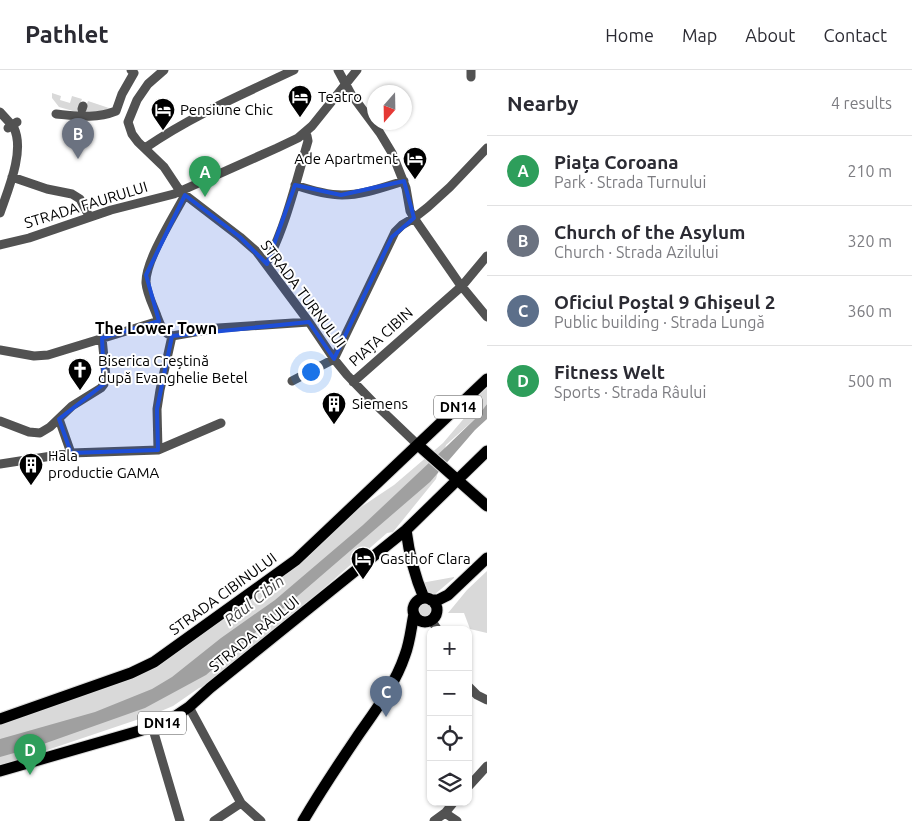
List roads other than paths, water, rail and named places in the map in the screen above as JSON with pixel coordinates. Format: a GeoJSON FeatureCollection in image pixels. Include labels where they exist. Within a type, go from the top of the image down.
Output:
{"type":"FeatureCollection","features":[{"type":"Feature","properties":{"kind":"main road","name":"STRADA CIBINULUI"},"geometry":{"type":"LineString","coordinates":[[0,719],[131,673],[154,662],[296,560],[420,447],[428,435],[487,379]]}},
{"type":"Feature","properties":{"kind":"main road","name":"PIAȚA CIBIN"},"geometry":{"type":"LineString","coordinates":[[420,447],[487,506]]}},
{"type":"Feature","properties":{"kind":"main road","name":"STRADA RÂULUI"},"geometry":{"type":"LineString","coordinates":[[0,771],[168,721],[189,708],[210,688],[406,530],[454,477],[487,451]]}},
{"type":"Feature","properties":{"kind":"main road"},"geometry":{"type":"LineString","coordinates":[[303,821],[322,789],[384,698],[405,657],[410,641],[417,582],[406,530]]}},
{"type":"Feature","properties":{"kind":"main road"},"geometry":{"type":"LineString","coordinates":[[414,611],[418,601],[438,600],[448,595],[487,558]]}},
{"type":"Feature","properties":{"kind":"main road"},"geometry":{"type":"LineString","coordinates":[[410,641],[435,616],[436,610],[435,604],[428,599],[417,582]]}},
{"type":"Feature","properties":{"kind":"main road"},"geometry":{"type":"LineString","coordinates":[[414,611],[420,620],[428,621]]}},
{"type":"Feature","properties":{"kind":"street"},"geometry":{"type":"LineString","coordinates":[[56,114],[82,111],[87,117],[106,115],[116,111],[122,94],[134,73],[131,70]]}},
{"type":"Feature","properties":{"kind":"street","name":"STRADA TURNULUI"},"geometry":{"type":"LineString","coordinates":[[164,70],[153,78],[137,100],[129,118],[132,134],[164,168],[182,193],[256,251],[334,359],[353,382]]}},
{"type":"Feature","properties":{"kind":"street"},"geometry":{"type":"LineString","coordinates":[[145,148],[202,113],[294,70]]}},
{"type":"Feature","properties":{"kind":"street"},"geometry":{"type":"LineString","coordinates":[[338,70],[354,98],[386,143],[396,161],[408,194],[410,211],[414,218],[459,283],[485,311]]}},
{"type":"Feature","properties":{"kind":"street","name":"STRADA FAURULUI"},"geometry":{"type":"LineString","coordinates":[[0,245],[29,238],[90,216],[182,193],[277,148],[304,133],[316,122],[357,70]]}},
{"type":"Feature","properties":{"kind":"street"},"geometry":{"type":"LineString","coordinates":[[0,112],[12,125],[17,137],[12,177],[0,213]]}},
{"type":"Feature","properties":{"kind":"street"},"geometry":{"type":"LineString","coordinates":[[266,264],[277,241],[308,141],[304,133]]}},
{"type":"Feature","properties":{"kind":"street"},"geometry":{"type":"LineString","coordinates":[[292,381],[334,359],[395,232],[402,224],[414,218],[428,207],[487,148]]}},
{"type":"Feature","properties":{"kind":"street"},"geometry":{"type":"LineString","coordinates":[[12,177],[47,189],[72,194],[80,199],[90,216]]}},
{"type":"Feature","properties":{"kind":"street"},"geometry":{"type":"LineString","coordinates":[[295,185],[342,195],[365,192],[404,181]]}},
{"type":"Feature","properties":{"kind":"street"},"geometry":{"type":"LineString","coordinates":[[182,193],[146,275],[147,287],[164,332],[172,336],[225,328],[309,322]]}},
{"type":"Feature","properties":{"kind":"street","name":"PIAȚA CIBIN"},"geometry":{"type":"LineString","coordinates":[[420,447],[353,382],[462,286],[487,256]]}},
{"type":"Feature","properties":{"kind":"street"},"geometry":{"type":"LineString","coordinates":[[0,350],[34,356],[48,355],[159,320]]}},
{"type":"Feature","properties":{"kind":"street"},"geometry":{"type":"LineString","coordinates":[[158,450],[157,409],[172,336]]}},
{"type":"Feature","properties":{"kind":"street"},"geometry":{"type":"LineString","coordinates":[[0,421],[29,432],[40,433],[47,430],[72,406],[98,390],[104,384],[106,377],[102,338]]}},
{"type":"Feature","properties":{"kind":"street"},"geometry":{"type":"LineString","coordinates":[[58,419],[71,453]]}},
{"type":"Feature","properties":{"kind":"street"},"geometry":{"type":"LineString","coordinates":[[0,464],[71,453],[158,450],[221,423]]}},
{"type":"Feature","properties":{"kind":"street"},"geometry":{"type":"LineString","coordinates":[[428,621],[434,626]]}},
{"type":"Feature","properties":{"kind":"street"},"geometry":{"type":"LineString","coordinates":[[472,690],[487,700]]}},
{"type":"Feature","properties":{"kind":"street"},"geometry":{"type":"LineString","coordinates":[[189,708],[241,803],[262,821]]}},
{"type":"Feature","properties":{"kind":"street"},"geometry":{"type":"LineString","coordinates":[[152,726],[180,821]]}},
{"type":"Feature","properties":{"kind":"street"},"geometry":{"type":"LineString","coordinates":[[472,783],[487,766]]}},
{"type":"Feature","properties":{"kind":"street"},"geometry":{"type":"LineString","coordinates":[[214,821],[241,803]]}},
{"type":"Feature","properties":{"kind":"street"},"geometry":{"type":"LineString","coordinates":[[434,821],[451,806]]}},
{"type":"Feature","properties":{"kind":"street"},"geometry":{"type":"LineString","coordinates":[[445,813],[457,821]]}},
{"type":"Feature","properties":{"kind":"place","name":"Teatro"},"geometry":{"type":"Point","coordinates":[300,118]}},
{"type":"Feature","properties":{"kind":"place","name":"Pensiune Chic"},"geometry":{"type":"Point","coordinates":[163,131]}},
{"type":"Feature","properties":{"kind":"place","name":"Church of the Asylum"},"geometry":{"type":"Point","coordinates":[78,159]}},
{"type":"Feature","properties":{"kind":"place","name":"Ade Apartment"},"geometry":{"type":"Point","coordinates":[415,180]}},
{"type":"Feature","properties":{"kind":"place","name":"Piața Coroana"},"geometry":{"type":"Point","coordinates":[205,197]}},
{"type":"Feature","properties":{"kind":"place","name":"Biserica Creștină după Evanghelie Betel"},"geometry":{"type":"Point","coordinates":[80,391]}},
{"type":"Feature","properties":{"kind":"place","name":"Siemens"},"geometry":{"type":"Point","coordinates":[334,425]}},
{"type":"Feature","properties":{"kind":"place","name":"Hala productie GAMA"},"geometry":{"type":"Point","coordinates":[31,486]}},
{"type":"Feature","properties":{"kind":"place","name":"Gasthof Clara"},"geometry":{"type":"Point","coordinates":[363,580]}},
{"type":"Feature","properties":{"kind":"place","name":"Oficiul Poștal 9 Ghișeul 2"},"geometry":{"type":"Point","coordinates":[386,717]}},
{"type":"Feature","properties":{"kind":"place","name":"Fitness Welt"},"geometry":{"type":"Point","coordinates":[30,775]}},
{"type":"Feature","properties":{"kind":"district","name":"The Lower Town"},"geometry":{"type":"Point","coordinates":[156,328]}},
{"type":"Feature","properties":{"kind":"water label","name":"Râul Cibin"},"geometry":{"type":"Point","coordinates":[254,600]}}]}
